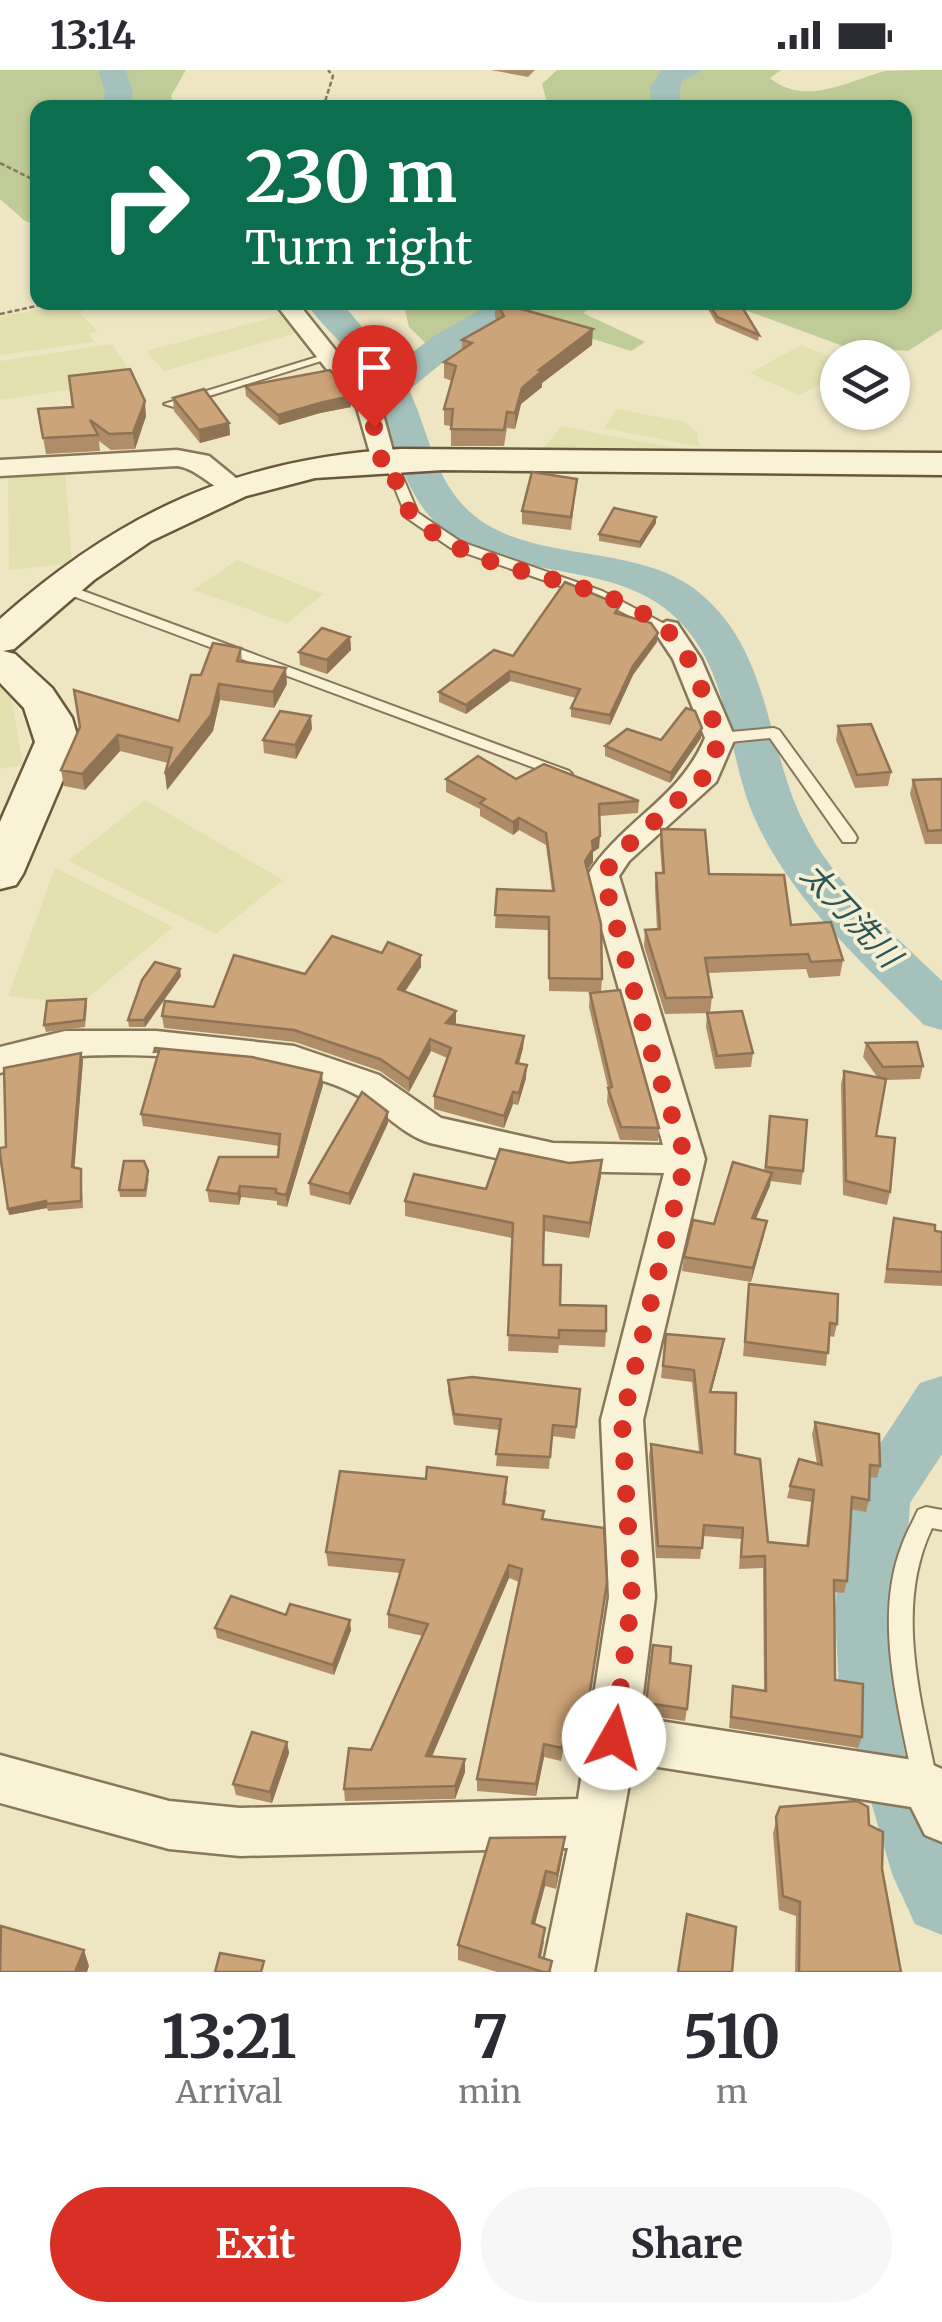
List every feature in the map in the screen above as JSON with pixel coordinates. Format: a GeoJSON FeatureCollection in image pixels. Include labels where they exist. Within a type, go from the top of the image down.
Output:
{"type":"FeatureCollection","features":[{"type":"Feature","properties":{"kind":"street"},"geometry":{"type":"LineString","coordinates":[[292,310],[369,407],[390,461]]}},
{"type":"Feature","properties":{"kind":"street"},"geometry":{"type":"LineString","coordinates":[[0,468],[177,458],[200,461],[234,487]]}},
{"type":"Feature","properties":{"kind":"street"},"geometry":{"type":"LineString","coordinates":[[0,874],[57,742],[55,724],[1,644],[59,586],[109,548],[157,520],[234,487],[328,467],[390,461],[942,464]]}},
{"type":"Feature","properties":{"kind":"street"},"geometry":{"type":"LineString","coordinates":[[568,1972],[614,1738],[632,1597],[622,1420],[686,1159],[645,1032],[603,876],[658,809],[706,775],[720,738],[687,658],[667,630]]}},
{"type":"Feature","properties":{"kind":"street"},"geometry":{"type":"LineString","coordinates":[[0,1060],[65,1044],[156,1044],[294,1060],[366,1084],[430,1129],[553,1157],[686,1159]]}},
{"type":"Feature","properties":{"kind":"street"},"geometry":{"type":"LineString","coordinates":[[614,1738],[849,1775],[934,1802]]}},
{"type":"Feature","properties":{"kind":"street"},"geometry":{"type":"LineString","coordinates":[[0,1779],[169,1825],[240,1832],[598,1822]]}},
{"type":"Feature","properties":{"kind":"lane"},"geometry":{"type":"LineString","coordinates":[[170,404],[331,356]]}},
{"type":"Feature","properties":{"kind":"lane"},"geometry":{"type":"LineString","coordinates":[[390,461],[412,516],[456,545],[597,594],[667,630]]}},
{"type":"Feature","properties":{"kind":"lane"},"geometry":{"type":"LineString","coordinates":[[59,586],[574,778]]}},
{"type":"Feature","properties":{"kind":"lane"},"geometry":{"type":"LineString","coordinates":[[720,738],[774,733],[849,838]]}},
{"type":"Feature","properties":{"kind":"lane"},"geometry":{"type":"LineString","coordinates":[[934,1802],[903,1653],[904,1597],[914,1536],[926,1517],[942,1520]]}},
{"type":"Feature","properties":{"kind":"path"},"geometry":{"type":"LineString","coordinates":[[325,100],[333,76],[328,70]]}},
{"type":"Feature","properties":{"kind":"path"},"geometry":{"type":"LineString","coordinates":[[0,163],[30,178]]}},
{"type":"Feature","properties":{"kind":"path"},"geometry":{"type":"LineString","coordinates":[[0,314],[30,307]]}},
{"type":"Feature","properties":{"kind":"shaded area"},"geometry":{"type":"Polygon","coordinates":[[[36,310],[85,310],[79,313],[98,331],[89,334],[94,342],[0,355],[0,316],[36,310]]]}},
{"type":"Feature","properties":{"kind":"shaded area"},"geometry":{"type":"Polygon","coordinates":[[[282,315],[300,332],[164,371],[146,351],[282,315]]]}},
{"type":"Feature","properties":{"kind":"shaded area"},"geometry":{"type":"Polygon","coordinates":[[[112,344],[135,380],[0,400],[0,361],[112,344]]]}},
{"type":"Feature","properties":{"kind":"shaded area"},"geometry":{"type":"Polygon","coordinates":[[[801,345],[820,352],[820,385],[798,395],[750,373],[801,345]]]}},
{"type":"Feature","properties":{"kind":"shaded area"},"geometry":{"type":"Polygon","coordinates":[[[617,409],[685,422],[697,432],[700,447],[604,428],[617,409]]]}},
{"type":"Feature","properties":{"kind":"shaded area"},"geometry":{"type":"Polygon","coordinates":[[[562,426],[643,442],[704,452],[539,453],[562,426]]]}},
{"type":"Feature","properties":{"kind":"shaded area"},"geometry":{"type":"Polygon","coordinates":[[[65,470],[72,563],[9,570],[8,474],[65,470]]]}},
{"type":"Feature","properties":{"kind":"shaded area"},"geometry":{"type":"Polygon","coordinates":[[[237,560],[324,594],[287,623],[193,590],[237,560]]]}},
{"type":"Feature","properties":{"kind":"shaded area"},"geometry":{"type":"Polygon","coordinates":[[[0,680],[8,680],[23,765],[0,769],[0,680]]]}},
{"type":"Feature","properties":{"kind":"shaded area"},"geometry":{"type":"Polygon","coordinates":[[[145,800],[283,880],[216,934],[68,861],[145,800]]]}},
{"type":"Feature","properties":{"kind":"shaded area"},"geometry":{"type":"Polygon","coordinates":[[[55,868],[173,927],[80,1004],[8,996],[55,868]]]}},
{"type":"Feature","properties":{"kind":"green space"},"geometry":{"type":"Polygon","coordinates":[[[0,70],[186,70],[172,100],[30,100],[30,223],[0,199],[0,70]]]}},
{"type":"Feature","properties":{"kind":"green space"},"geometry":{"type":"Polygon","coordinates":[[[557,70],[781,70],[770,78],[798,91],[812,91],[885,71],[942,70],[942,329],[910,350],[910,340],[827,340],[745,310],[912,310],[912,100],[546,100],[542,84],[557,70]]]}},
{"type":"Feature","properties":{"kind":"green space"},"geometry":{"type":"Polygon","coordinates":[[[405,310],[588,310],[583,313],[645,342],[631,351],[518,315],[444,361],[409,327],[405,310]]]}},
{"type":"Feature","properties":{"kind":"building"},"geometry":{"type":"Polygon","coordinates":[[[501,310],[525,310],[593,329],[522,388],[515,413],[507,412],[504,430],[451,429],[453,409],[444,409],[456,366],[444,362],[472,343],[462,340],[504,316],[501,310]]]}},
{"type":"Feature","properties":{"kind":"building"},"geometry":{"type":"Polygon","coordinates":[[[713,310],[744,310],[759,335],[717,317],[713,310]]]}},
{"type":"Feature","properties":{"kind":"building"},"geometry":{"type":"Polygon","coordinates":[[[130,369],[145,401],[133,433],[109,434],[90,420],[98,435],[43,438],[38,409],[73,407],[69,376],[130,369]]]}},
{"type":"Feature","properties":{"kind":"building"},"geometry":{"type":"Polygon","coordinates":[[[330,370],[351,396],[278,415],[245,386],[330,370]]]}},
{"type":"Feature","properties":{"kind":"building"},"geometry":{"type":"Polygon","coordinates":[[[204,389],[229,423],[199,430],[173,398],[204,389]]]}},
{"type":"Feature","properties":{"kind":"building"},"geometry":{"type":"Polygon","coordinates":[[[532,472],[577,479],[571,517],[522,511],[532,472]]]}},
{"type":"Feature","properties":{"kind":"building"},"geometry":{"type":"Polygon","coordinates":[[[614,508],[656,517],[640,542],[599,534],[614,508]]]}},
{"type":"Feature","properties":{"kind":"building"},"geometry":{"type":"Polygon","coordinates":[[[565,582],[620,605],[615,613],[651,623],[658,633],[633,666],[610,715],[571,708],[580,689],[510,671],[466,705],[439,692],[494,650],[513,656],[565,582]]]}},
{"type":"Feature","properties":{"kind":"building"},"geometry":{"type":"Polygon","coordinates":[[[322,628],[350,637],[327,660],[299,652],[322,628]]]}},
{"type":"Feature","properties":{"kind":"building"},"geometry":{"type":"Polygon","coordinates":[[[213,643],[241,648],[237,661],[286,668],[273,692],[219,684],[211,715],[165,774],[172,748],[118,735],[82,774],[61,770],[80,727],[74,690],[179,721],[191,675],[201,675],[213,643]]]}},
{"type":"Feature","properties":{"kind":"building"},"geometry":{"type":"Polygon","coordinates":[[[686,708],[695,711],[702,728],[671,773],[605,746],[627,729],[661,740],[686,708]]]}},
{"type":"Feature","properties":{"kind":"building"},"geometry":{"type":"Polygon","coordinates":[[[280,711],[311,716],[295,745],[263,740],[280,711]]]}},
{"type":"Feature","properties":{"kind":"building"},"geometry":{"type":"Polygon","coordinates":[[[871,724],[891,772],[857,775],[838,726],[871,724]]]}},
{"type":"Feature","properties":{"kind":"building"},"geometry":{"type":"Polygon","coordinates":[[[478,756],[516,779],[544,764],[639,801],[599,804],[600,836],[592,841],[593,849],[585,861],[601,924],[602,979],[549,978],[549,917],[495,915],[497,889],[554,891],[546,833],[519,818],[513,822],[480,803],[485,799],[446,779],[478,756]]]}},
{"type":"Feature","properties":{"kind":"building"},"geometry":{"type":"Polygon","coordinates":[[[942,779],[942,830],[928,831],[913,780],[942,779]]]}},
{"type":"Feature","properties":{"kind":"building"},"geometry":{"type":"Polygon","coordinates":[[[661,829],[705,830],[709,874],[784,875],[791,925],[831,922],[843,960],[811,962],[808,954],[705,958],[712,997],[666,998],[645,930],[660,929],[656,873],[664,873],[661,829]]]}},
{"type":"Feature","properties":{"kind":"building"},"geometry":{"type":"Polygon","coordinates":[[[332,936],[382,953],[388,942],[421,955],[398,989],[456,1011],[446,1023],[524,1036],[516,1063],[527,1065],[519,1093],[513,1092],[504,1116],[434,1096],[451,1048],[430,1039],[409,1079],[380,1059],[294,1030],[162,1016],[165,1001],[214,1007],[234,955],[305,974],[332,936]]]}},
{"type":"Feature","properties":{"kind":"building"},"geometry":{"type":"Polygon","coordinates":[[[155,962],[180,969],[144,1020],[128,1020],[142,980],[155,962]]]}},
{"type":"Feature","properties":{"kind":"building"},"geometry":{"type":"Polygon","coordinates":[[[620,990],[659,1128],[621,1127],[608,1088],[612,1087],[590,993],[620,990]]]}},
{"type":"Feature","properties":{"kind":"building"},"geometry":{"type":"Polygon","coordinates":[[[86,999],[84,1020],[44,1025],[47,1001],[86,999]]]}},
{"type":"Feature","properties":{"kind":"building"},"geometry":{"type":"Polygon","coordinates":[[[742,1011],[753,1053],[717,1056],[707,1013],[742,1011]]]}},
{"type":"Feature","properties":{"kind":"building"},"geometry":{"type":"Polygon","coordinates":[[[917,1042],[923,1066],[883,1067],[866,1043],[917,1042]]]}},
{"type":"Feature","properties":{"kind":"building"},"geometry":{"type":"Polygon","coordinates":[[[155,1048],[252,1057],[322,1073],[286,1195],[276,1193],[276,1189],[240,1186],[238,1194],[207,1190],[219,1157],[278,1157],[280,1134],[141,1114],[159,1051],[154,1052],[155,1048]]]}},
{"type":"Feature","properties":{"kind":"building"},"geometry":{"type":"Polygon","coordinates":[[[81,1053],[72,1167],[81,1169],[81,1201],[46,1201],[8,1209],[0,1154],[0,1148],[6,1147],[4,1068],[81,1053]]]}},
{"type":"Feature","properties":{"kind":"building"},"geometry":{"type":"Polygon","coordinates":[[[844,1071],[886,1079],[876,1136],[895,1138],[890,1192],[846,1181],[844,1071]]]}},
{"type":"Feature","properties":{"kind":"building"},"geometry":{"type":"Polygon","coordinates":[[[362,1092],[388,1112],[349,1194],[309,1183],[362,1092]]]}},
{"type":"Feature","properties":{"kind":"building"},"geometry":{"type":"Polygon","coordinates":[[[770,1116],[807,1120],[803,1171],[766,1167],[770,1116]]]}},
{"type":"Feature","properties":{"kind":"building"},"geometry":{"type":"Polygon","coordinates":[[[500,1149],[569,1163],[602,1160],[590,1223],[544,1216],[543,1265],[561,1265],[560,1305],[606,1306],[606,1331],[559,1330],[559,1338],[508,1335],[513,1223],[405,1201],[414,1174],[486,1189],[500,1149]]]}},
{"type":"Feature","properties":{"kind":"building"},"geometry":{"type":"Polygon","coordinates":[[[124,1161],[144,1161],[148,1171],[145,1190],[119,1190],[124,1161]]]}},
{"type":"Feature","properties":{"kind":"building"},"geometry":{"type":"Polygon","coordinates":[[[733,1162],[772,1173],[752,1218],[767,1221],[753,1268],[684,1257],[693,1220],[714,1224],[733,1162]]]}},
{"type":"Feature","properties":{"kind":"building"},"geometry":{"type":"Polygon","coordinates":[[[894,1218],[935,1225],[935,1231],[942,1232],[942,1272],[887,1269],[894,1218]]]}},
{"type":"Feature","properties":{"kind":"building"},"geometry":{"type":"Polygon","coordinates":[[[749,1284],[838,1294],[837,1324],[830,1323],[828,1353],[745,1342],[749,1284]]]}},
{"type":"Feature","properties":{"kind":"building"},"geometry":{"type":"Polygon","coordinates":[[[666,1334],[724,1339],[710,1392],[736,1393],[735,1454],[760,1459],[768,1542],[808,1546],[814,1490],[790,1486],[799,1459],[822,1465],[815,1422],[879,1434],[880,1466],[870,1465],[869,1500],[852,1497],[847,1581],[834,1580],[835,1680],[863,1684],[862,1737],[731,1717],[733,1686],[766,1691],[765,1556],[741,1557],[743,1528],[704,1525],[702,1548],[658,1546],[651,1444],[702,1453],[694,1370],[663,1366],[666,1334]]]}},
{"type":"Feature","properties":{"kind":"building"},"geometry":{"type":"Polygon","coordinates":[[[472,1377],[580,1389],[576,1427],[553,1425],[550,1457],[496,1454],[501,1419],[454,1414],[448,1380],[472,1377]]]}},
{"type":"Feature","properties":{"kind":"building"},"geometry":{"type":"Polygon","coordinates":[[[427,1467],[507,1477],[503,1504],[544,1511],[542,1519],[604,1528],[607,1583],[585,1723],[568,1719],[562,1748],[544,1744],[536,1784],[477,1779],[522,1569],[509,1565],[426,1756],[465,1759],[455,1786],[344,1789],[349,1748],[371,1750],[428,1624],[388,1614],[404,1560],[326,1552],[340,1471],[426,1479],[427,1467]]]}},
{"type":"Feature","properties":{"kind":"building"},"geometry":{"type":"Polygon","coordinates":[[[231,1596],[286,1615],[290,1604],[350,1620],[333,1665],[215,1628],[231,1596]]]}},
{"type":"Feature","properties":{"kind":"building"},"geometry":{"type":"Polygon","coordinates":[[[653,1645],[671,1647],[670,1663],[691,1666],[687,1709],[646,1703],[653,1645]]]}},
{"type":"Feature","properties":{"kind":"building"},"geometry":{"type":"Polygon","coordinates":[[[252,1732],[287,1742],[270,1792],[233,1784],[252,1732]]]}},
{"type":"Feature","properties":{"kind":"building"},"geometry":{"type":"Polygon","coordinates":[[[857,1801],[868,1807],[869,1825],[883,1832],[882,1869],[901,1972],[799,1972],[800,1902],[783,1896],[776,1817],[780,1807],[857,1801]]]}},
{"type":"Feature","properties":{"kind":"building"},"geometry":{"type":"Polygon","coordinates":[[[565,1837],[557,1874],[546,1871],[532,1923],[545,1928],[539,1957],[552,1961],[549,1972],[458,1945],[490,1838],[565,1837]]]}},
{"type":"Feature","properties":{"kind":"building"},"geometry":{"type":"Polygon","coordinates":[[[687,1914],[736,1927],[732,1972],[678,1972],[687,1914]]]}},
{"type":"Feature","properties":{"kind":"building"},"geometry":{"type":"Polygon","coordinates":[[[1,1926],[84,1950],[75,1972],[0,1972],[1,1926]]]}},
{"type":"Feature","properties":{"kind":"building"},"geometry":{"type":"Polygon","coordinates":[[[220,1953],[264,1961],[261,1972],[215,1972],[220,1953]]]}},
{"type":"Feature","properties":{"kind":"waterway"},"geometry":{"type":"LineString","coordinates":[[112,70],[119,92],[117,100]]}},
{"type":"Feature","properties":{"kind":"waterway","name":"太刀洗川"},"geometry":{"type":"LineString","coordinates":[[665,100],[669,77],[689,70]]}},
{"type":"Feature","properties":{"kind":"waterway","name":"太刀洗川"},"geometry":{"type":"LineString","coordinates":[[329,310],[381,372],[427,481],[450,515],[492,541],[655,584],[681,599],[702,620],[737,678],[747,703],[765,784],[794,849],[831,899],[942,1012]]}},
{"type":"Feature","properties":{"kind":"waterway","name":"太刀洗川"},"geometry":{"type":"LineString","coordinates":[[390,387],[446,343],[506,310]]}},
{"type":"Feature","properties":{"kind":"waterway","name":"太刀洗川"},"geometry":{"type":"LineString","coordinates":[[942,1402],[878,1497],[869,1610],[874,1691],[929,1874],[942,1897]]}},
{"type":"Feature","properties":{"kind":"route"},"geometry":{"type":"LineString","coordinates":[[374,427],[382,462],[390,461],[412,516],[456,545],[597,594],[667,630],[687,658],[720,738],[706,775],[618,854],[603,876],[645,1032],[686,1159],[636,1350],[622,1420],[632,1597],[614,1738]]}}]}
